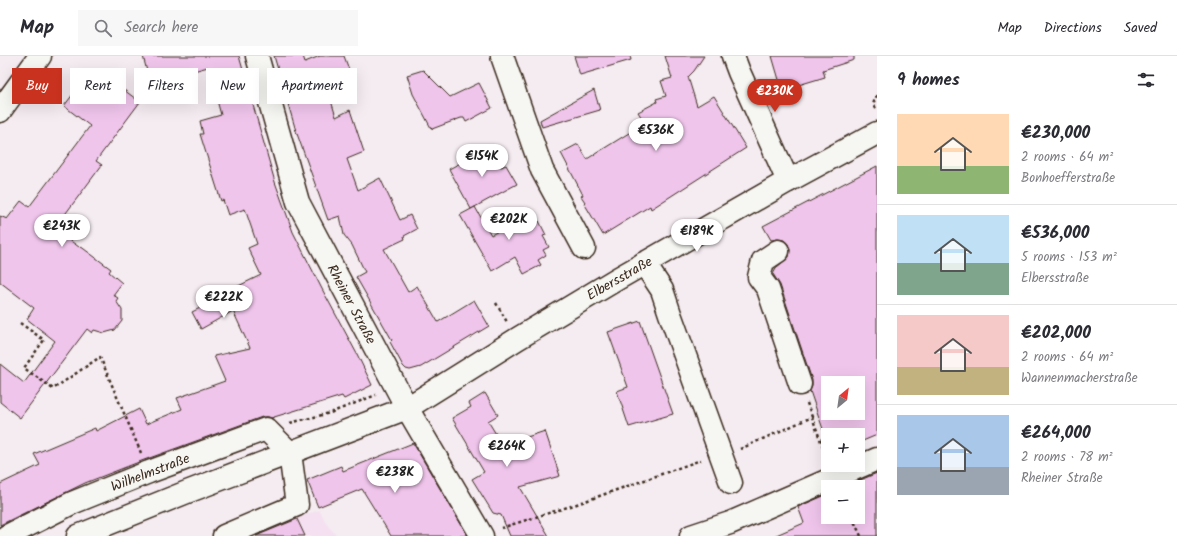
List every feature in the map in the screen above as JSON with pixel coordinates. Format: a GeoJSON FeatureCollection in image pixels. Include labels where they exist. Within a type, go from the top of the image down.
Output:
{"type":"FeatureCollection","features":[{"type":"Feature","properties":{"kind":"street"},"geometry":{"type":"LineString","coordinates":[[0,111],[40,56]]}},
{"type":"Feature","properties":{"kind":"street","name":"Rheiner Straße"},"geometry":{"type":"LineString","coordinates":[[257,56],[298,202],[407,408],[482,535]]}},
{"type":"Feature","properties":{"kind":"street"},"geometry":{"type":"LineString","coordinates":[[502,56],[542,170],[584,248]]}},
{"type":"Feature","properties":{"kind":"street"},"geometry":{"type":"LineString","coordinates":[[733,56],[788,181]]}},
{"type":"Feature","properties":{"kind":"street","name":"Elbersstraße"},"geometry":{"type":"LineString","coordinates":[[407,408],[517,338],[644,263],[788,181],[877,133]]}},
{"type":"Feature","properties":{"kind":"street"},"geometry":{"type":"LineString","coordinates":[[778,251],[763,261],[759,277],[768,289],[800,384]]}},
{"type":"Feature","properties":{"kind":"street"},"geometry":{"type":"LineString","coordinates":[[644,263],[662,290],[731,483]]}},
{"type":"Feature","properties":{"kind":"street"},"geometry":{"type":"LineString","coordinates":[[78,536],[187,492],[407,408]]}},
{"type":"Feature","properties":{"kind":"street","name":"Wilhelmstraße"},"geometry":{"type":"LineString","coordinates":[[7,536],[72,502],[266,429],[290,453]]}},
{"type":"Feature","properties":{"kind":"street"},"geometry":{"type":"LineString","coordinates":[[224,536],[297,505],[290,453]]}},
{"type":"Feature","properties":{"kind":"street"},"geometry":{"type":"LineString","coordinates":[[691,536],[730,523],[877,458]]}},
{"type":"Feature","properties":{"kind":"path"},"geometry":{"type":"LineString","coordinates":[[877,95],[873,104],[877,110]]}},
{"type":"Feature","properties":{"kind":"path"},"geometry":{"type":"LineString","coordinates":[[20,323],[44,340],[24,368],[53,389],[100,357],[149,472]]}},
{"type":"Feature","properties":{"kind":"path"},"geometry":{"type":"LineString","coordinates":[[482,535],[574,505],[720,454],[731,453],[812,417],[821,441]]}},
{"type":"Feature","properties":{"kind":"path"},"geometry":{"type":"LineString","coordinates":[[855,524],[861,536]]}},
{"type":"Feature","properties":{"kind":"shaded area"},"geometry":{"type":"Polygon","coordinates":[[[319,510],[328,526],[337,536],[247,536],[319,510]]]}},
{"type":"Feature","properties":{"kind":"building"},"geometry":{"type":"Polygon","coordinates":[[[143,56],[239,56],[242,68],[208,67],[198,70],[198,68],[146,68],[143,56]]]}},
{"type":"Feature","properties":{"kind":"building"},"geometry":{"type":"Polygon","coordinates":[[[274,56],[303,56],[305,62],[320,56],[344,56],[348,68],[278,68],[274,56]]]}},
{"type":"Feature","properties":{"kind":"building"},"geometry":{"type":"Polygon","coordinates":[[[574,56],[630,56],[631,60],[580,75],[574,56]]]}},
{"type":"Feature","properties":{"kind":"building"},"geometry":{"type":"Polygon","coordinates":[[[665,56],[704,56],[688,77],[697,106],[714,96],[746,148],[651,209],[650,206],[603,235],[584,203],[585,202],[581,196],[583,195],[561,153],[578,144],[587,159],[645,123],[638,112],[657,102],[656,99],[666,96],[661,81],[672,78],[665,56]]]}},
{"type":"Feature","properties":{"kind":"building"},"geometry":{"type":"Polygon","coordinates":[[[772,56],[854,56],[854,60],[823,70],[825,77],[782,90],[772,56]]]}},
{"type":"Feature","properties":{"kind":"building"},"geometry":{"type":"Polygon","coordinates":[[[423,70],[450,97],[479,83],[492,108],[466,122],[464,118],[461,118],[432,129],[413,94],[407,75],[423,70]]]}},
{"type":"Feature","properties":{"kind":"building"},"geometry":{"type":"Polygon","coordinates":[[[594,90],[600,110],[542,127],[540,120],[594,90]]]}},
{"type":"Feature","properties":{"kind":"building"},"geometry":{"type":"Polygon","coordinates":[[[126,92],[134,98],[134,104],[139,104],[96,161],[102,165],[54,229],[111,269],[109,272],[122,283],[113,295],[118,298],[116,301],[122,310],[122,321],[115,330],[104,333],[94,330],[92,333],[87,329],[20,418],[0,402],[0,364],[24,383],[55,341],[27,319],[34,308],[0,282],[0,216],[7,219],[21,201],[29,207],[90,126],[64,106],[70,98],[70,104],[126,104],[126,92]]]}},
{"type":"Feature","properties":{"kind":"building"},"geometry":{"type":"Polygon","coordinates":[[[218,104],[253,104],[275,182],[293,232],[372,385],[344,399],[342,396],[271,418],[262,417],[144,460],[85,483],[0,525],[0,484],[40,465],[34,454],[95,428],[96,431],[139,409],[146,424],[182,409],[177,398],[225,381],[214,356],[250,348],[233,311],[201,329],[192,312],[224,296],[222,294],[261,275],[248,248],[257,244],[245,209],[228,215],[223,200],[221,201],[200,134],[203,134],[200,121],[221,115],[218,104]]]}},
{"type":"Feature","properties":{"kind":"building"},"geometry":{"type":"Polygon","coordinates":[[[288,104],[332,104],[336,117],[350,110],[364,152],[347,159],[358,190],[380,178],[400,220],[410,215],[417,229],[404,236],[405,239],[384,249],[408,292],[417,286],[438,322],[474,300],[489,326],[421,367],[410,370],[403,366],[390,342],[392,340],[356,277],[365,272],[352,245],[344,235],[340,216],[328,220],[296,131],[288,104]]]}},
{"type":"Feature","properties":{"kind":"building"},"geometry":{"type":"Polygon","coordinates":[[[490,147],[501,167],[506,165],[517,184],[471,209],[449,169],[490,147]]]}},
{"type":"Feature","properties":{"kind":"building"},"geometry":{"type":"Polygon","coordinates":[[[877,166],[877,435],[865,440],[865,428],[823,428],[810,391],[812,380],[780,285],[773,274],[777,267],[789,257],[790,250],[788,244],[784,240],[771,240],[763,226],[877,166]]]}},
{"type":"Feature","properties":{"kind":"building"},"geometry":{"type":"Polygon","coordinates":[[[475,207],[491,235],[531,214],[536,222],[539,221],[546,235],[543,236],[549,247],[543,250],[546,255],[538,260],[541,265],[524,274],[515,257],[492,271],[460,215],[475,207]]]}},
{"type":"Feature","properties":{"kind":"building"},"geometry":{"type":"Polygon","coordinates":[[[640,321],[673,414],[629,427],[617,391],[628,387],[608,332],[640,321]]]}},
{"type":"Feature","properties":{"kind":"building"},"geometry":{"type":"Polygon","coordinates":[[[485,393],[498,415],[488,421],[505,449],[524,438],[545,431],[560,476],[520,487],[549,536],[510,536],[501,515],[493,513],[472,479],[484,472],[452,418],[471,407],[469,403],[485,393]]]}},
{"type":"Feature","properties":{"kind":"building"},"geometry":{"type":"Polygon","coordinates":[[[413,443],[468,536],[391,536],[362,489],[318,507],[307,480],[341,466],[343,471],[413,443]]]}},
{"type":"Feature","properties":{"kind":"building"},"geometry":{"type":"Polygon","coordinates":[[[877,473],[877,536],[774,536],[804,523],[798,507],[821,497],[821,524],[865,524],[865,480],[860,480],[877,473]]]}},
{"type":"Feature","properties":{"kind":"building"},"geometry":{"type":"Polygon","coordinates":[[[297,519],[305,536],[256,536],[297,519]]]}}]}
